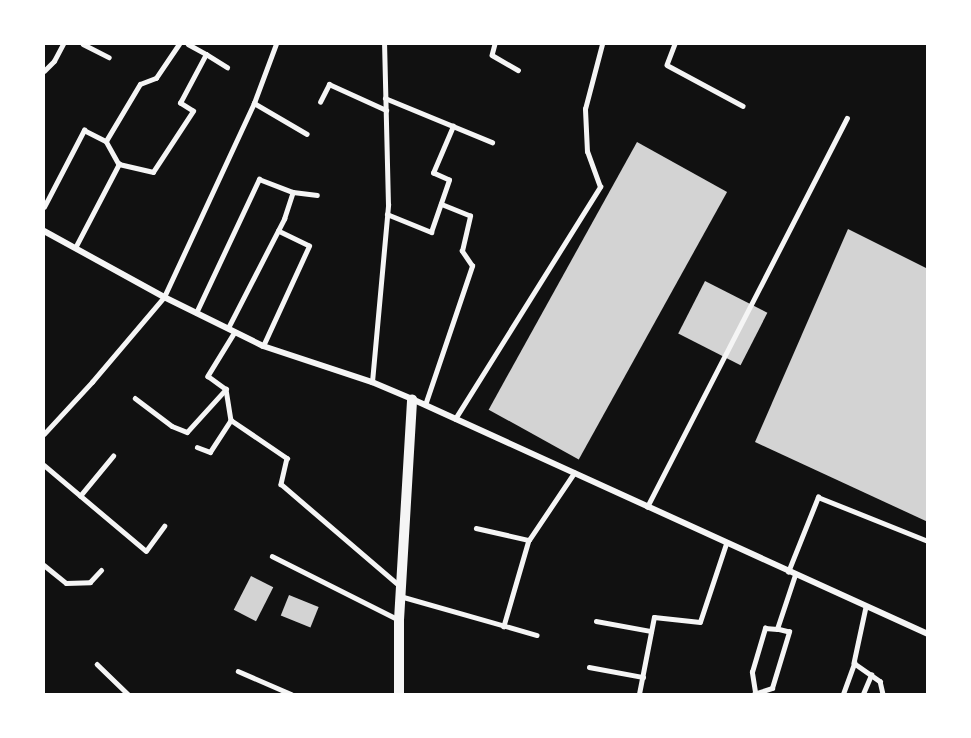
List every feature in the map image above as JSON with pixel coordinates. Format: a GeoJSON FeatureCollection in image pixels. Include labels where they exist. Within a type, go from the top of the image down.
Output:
{"type":"FeatureCollection","features":[{"type":"Feature","properties":{"kind":"street"},"geometry":{"type":"LineString","coordinates":[[44,231],[164,297],[263,346],[372,382],[412,399],[927,634]]}},
{"type":"Feature","properties":{"kind":"street"},"geometry":{"type":"LineString","coordinates":[[399,694],[400,591],[412,399]]}},
{"type":"Feature","properties":{"kind":"lane"},"geometry":{"type":"LineString","coordinates":[[44,71],[54,61],[63,44]]}},
{"type":"Feature","properties":{"kind":"lane"},"geometry":{"type":"LineString","coordinates":[[83,44],[109,57]]}},
{"type":"Feature","properties":{"kind":"lane"},"geometry":{"type":"LineString","coordinates":[[106,141],[140,84],[156,78],[179,44]]}},
{"type":"Feature","properties":{"kind":"lane"},"geometry":{"type":"LineString","coordinates":[[188,44],[227,67]]}},
{"type":"Feature","properties":{"kind":"lane"},"geometry":{"type":"LineString","coordinates":[[44,434],[92,382],[164,297],[254,103],[276,44]]}},
{"type":"Feature","properties":{"kind":"lane"},"geometry":{"type":"LineString","coordinates":[[372,382],[387,214],[384,44]]}},
{"type":"Feature","properties":{"kind":"lane"},"geometry":{"type":"LineString","coordinates":[[495,44],[492,55],[518,70]]}},
{"type":"Feature","properties":{"kind":"lane"},"geometry":{"type":"LineString","coordinates":[[455,419],[600,187],[586,152],[585,109],[602,44]]}},
{"type":"Feature","properties":{"kind":"lane"},"geometry":{"type":"LineString","coordinates":[[675,44],[667,65],[743,106]]}},
{"type":"Feature","properties":{"kind":"lane"},"geometry":{"type":"LineString","coordinates":[[44,207],[84,130],[106,141],[119,164],[153,172],[194,111],[180,103],[206,54]]}},
{"type":"Feature","properties":{"kind":"lane"},"geometry":{"type":"LineString","coordinates":[[320,102],[328,84],[386,110]]}},
{"type":"Feature","properties":{"kind":"lane"},"geometry":{"type":"LineString","coordinates":[[385,98],[492,142]]}},
{"type":"Feature","properties":{"kind":"lane"},"geometry":{"type":"LineString","coordinates":[[254,103],[307,134]]}},
{"type":"Feature","properties":{"kind":"lane"},"geometry":{"type":"LineString","coordinates":[[647,507],[847,118]]}},
{"type":"Feature","properties":{"kind":"lane"},"geometry":{"type":"LineString","coordinates":[[387,214],[431,232],[449,180],[434,173],[453,126]]}},
{"type":"Feature","properties":{"kind":"lane"},"geometry":{"type":"LineString","coordinates":[[75,248],[119,164]]}},
{"type":"Feature","properties":{"kind":"lane"},"geometry":{"type":"LineString","coordinates":[[196,313],[259,178],[293,192],[316,195]]}},
{"type":"Feature","properties":{"kind":"lane"},"geometry":{"type":"LineString","coordinates":[[228,328],[278,231],[293,192]]}},
{"type":"Feature","properties":{"kind":"lane"},"geometry":{"type":"LineString","coordinates":[[425,405],[472,266],[462,251],[470,216],[441,204]]}},
{"type":"Feature","properties":{"kind":"lane"},"geometry":{"type":"LineString","coordinates":[[263,346],[309,246],[278,231]]}},
{"type":"Feature","properties":{"kind":"lane"},"geometry":{"type":"LineString","coordinates":[[197,447],[210,452],[231,420],[226,389],[208,376],[235,332]]}},
{"type":"Feature","properties":{"kind":"lane"},"geometry":{"type":"LineString","coordinates":[[135,398],[172,426],[187,432],[226,389]]}},
{"type":"Feature","properties":{"kind":"lane"},"geometry":{"type":"LineString","coordinates":[[231,420],[286,458],[281,484],[400,591],[537,635]]}},
{"type":"Feature","properties":{"kind":"lane"},"geometry":{"type":"LineString","coordinates":[[80,496],[113,456]]}},
{"type":"Feature","properties":{"kind":"lane"},"geometry":{"type":"LineString","coordinates":[[44,465],[146,551],[164,526]]}},
{"type":"Feature","properties":{"kind":"lane"},"geometry":{"type":"LineString","coordinates":[[504,626],[529,540],[574,473]]}},
{"type":"Feature","properties":{"kind":"lane"},"geometry":{"type":"LineString","coordinates":[[788,572],[818,497],[927,541]]}},
{"type":"Feature","properties":{"kind":"lane"},"geometry":{"type":"LineString","coordinates":[[476,528],[529,540]]}},
{"type":"Feature","properties":{"kind":"lane"},"geometry":{"type":"LineString","coordinates":[[639,694],[654,618],[700,622],[726,544]]}},
{"type":"Feature","properties":{"kind":"lane"},"geometry":{"type":"LineString","coordinates":[[272,556],[399,620]]}},
{"type":"Feature","properties":{"kind":"lane"},"geometry":{"type":"LineString","coordinates":[[44,565],[66,583],[90,582],[101,570]]}},
{"type":"Feature","properties":{"kind":"lane"},"geometry":{"type":"LineString","coordinates":[[44,577],[49,570]]}},
{"type":"Feature","properties":{"kind":"lane"},"geometry":{"type":"LineString","coordinates":[[777,629],[795,575]]}},
{"type":"Feature","properties":{"kind":"lane"},"geometry":{"type":"LineString","coordinates":[[843,694],[854,663],[866,607]]}},
{"type":"Feature","properties":{"kind":"lane"},"geometry":{"type":"LineString","coordinates":[[597,621],[651,631]]}},
{"type":"Feature","properties":{"kind":"lane"},"geometry":{"type":"LineString","coordinates":[[765,628],[777,629],[789,632],[772,688],[754,693],[752,672],[765,628]]}},
{"type":"Feature","properties":{"kind":"lane"},"geometry":{"type":"LineString","coordinates":[[854,663],[880,681],[883,694]]}},
{"type":"Feature","properties":{"kind":"lane"},"geometry":{"type":"LineString","coordinates":[[97,664],[129,694]]}},
{"type":"Feature","properties":{"kind":"lane"},"geometry":{"type":"LineString","coordinates":[[590,668],[643,677]]}},
{"type":"Feature","properties":{"kind":"lane"},"geometry":{"type":"LineString","coordinates":[[238,671],[291,694]]}},
{"type":"Feature","properties":{"kind":"lane"},"geometry":{"type":"LineString","coordinates":[[863,694],[871,675]]}},
{"type":"Feature","properties":{"kind":"building"},"geometry":{"type":"Polygon","coordinates":[[[637,142],[727,192],[579,460],[489,410],[637,142]]]}},
{"type":"Feature","properties":{"kind":"building"},"geometry":{"type":"Polygon","coordinates":[[[848,229],[928,269],[928,522],[755,442],[848,229]]]}},
{"type":"Feature","properties":{"kind":"building"},"geometry":{"type":"Polygon","coordinates":[[[705,281],[767,313],[741,365],[678,334],[705,281]]]}},
{"type":"Feature","properties":{"kind":"building"},"geometry":{"type":"Polygon","coordinates":[[[251,576],[273,587],[256,621],[234,610],[251,576]]]}},
{"type":"Feature","properties":{"kind":"building"},"geometry":{"type":"Polygon","coordinates":[[[289,595],[319,607],[310,627],[281,615],[289,595]]]}}]}
